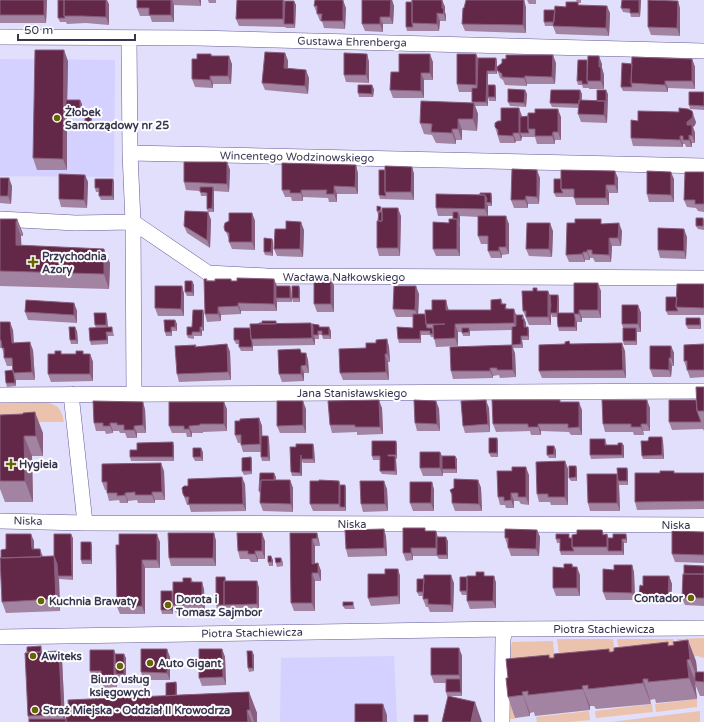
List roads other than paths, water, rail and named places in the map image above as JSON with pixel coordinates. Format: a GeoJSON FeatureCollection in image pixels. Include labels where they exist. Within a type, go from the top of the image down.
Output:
{"type":"FeatureCollection","features":[{"type":"Feature","properties":{"kind":"street","name":"Gustawa Ehrenberga"},"geometry":{"type":"LineString","coordinates":[[0,37],[197,38],[704,51]]}},
{"type":"Feature","properties":{"kind":"street"},"geometry":{"type":"LineString","coordinates":[[129,38],[130,153],[133,222],[134,394]]}},
{"type":"Feature","properties":{"kind":"street","name":"Wincentego Wodzinowskiego"},"geometry":{"type":"LineString","coordinates":[[130,153],[704,166]]}},
{"type":"Feature","properties":{"kind":"street"},"geometry":{"type":"LineString","coordinates":[[0,218],[76,223],[133,222]]}},
{"type":"Feature","properties":{"kind":"street","name":"Wacława Nałkowskiego"},"geometry":{"type":"LineString","coordinates":[[133,222],[208,273],[267,276],[704,278]]}},
{"type":"Feature","properties":{"kind":"street","name":"Jana Stanisławskiego"},"geometry":{"type":"LineString","coordinates":[[0,395],[704,392]]}},
{"type":"Feature","properties":{"kind":"street"},"geometry":{"type":"LineString","coordinates":[[71,394],[85,523]]}},
{"type":"Feature","properties":{"kind":"street","name":"Niska"},"geometry":{"type":"LineString","coordinates":[[0,521],[85,523],[704,525]]}},
{"type":"Feature","properties":{"kind":"street","name":"Piotra Stachiewicza"},"geometry":{"type":"LineString","coordinates":[[0,637],[505,629],[704,628]]}},
{"type":"Feature","properties":{"kind":"street"},"geometry":{"type":"LineString","coordinates":[[502,722],[503,639],[505,629]]}},
{"type":"Feature","properties":{"kind":"place","name":"Żłobek Samorządowy nr 25"},"geometry":{"type":"Point","coordinates":[57,118]}},
{"type":"Feature","properties":{"kind":"place","name":"Przychodnia Azory"},"geometry":{"type":"Point","coordinates":[33,262]}},
{"type":"Feature","properties":{"kind":"place","name":"Hygieia"},"geometry":{"type":"Point","coordinates":[11,464]}},
{"type":"Feature","properties":{"kind":"place","name":"Contador"},"geometry":{"type":"Point","coordinates":[691,598]}},
{"type":"Feature","properties":{"kind":"place","name":"Kuchnia Brawaty"},"geometry":{"type":"Point","coordinates":[41,601]}},
{"type":"Feature","properties":{"kind":"place","name":"Dorota i Tomasz Sajmbor"},"geometry":{"type":"Point","coordinates":[168,605]}},
{"type":"Feature","properties":{"kind":"place","name":"Awiteks"},"geometry":{"type":"Point","coordinates":[33,656]}},
{"type":"Feature","properties":{"kind":"place","name":"Auto Gigant"},"geometry":{"type":"Point","coordinates":[150,663]}},
{"type":"Feature","properties":{"kind":"place","name":"Biuro usług księgowych"},"geometry":{"type":"Point","coordinates":[120,666]}},
{"type":"Feature","properties":{"kind":"place","name":"Straż Miejska - Oddział II Krowodrza"},"geometry":{"type":"Point","coordinates":[35,710]}}]}
